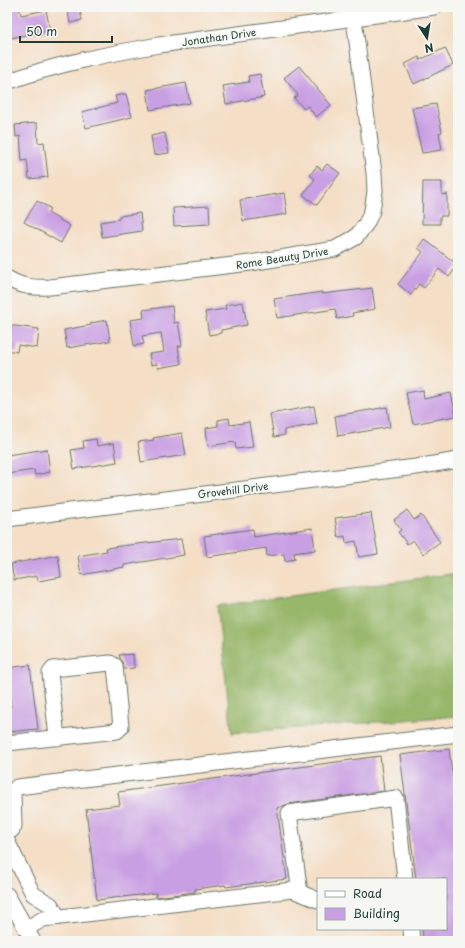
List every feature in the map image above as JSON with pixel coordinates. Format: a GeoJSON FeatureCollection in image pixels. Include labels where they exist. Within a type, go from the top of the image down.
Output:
{"type":"FeatureCollection","features":[{"type":"Feature","properties":{"kind":"street","name":"Jonathan Drive"},"geometry":{"type":"LineString","coordinates":[[7,82],[51,68],[114,53],[159,45],[434,7]]}},
{"type":"Feature","properties":{"kind":"street","name":"Rome Beauty Drive"},"geometry":{"type":"LineString","coordinates":[[7,278],[22,286],[33,288],[50,287],[311,254],[335,250],[350,242],[366,224],[372,211],[375,191],[354,19]]}},
{"type":"Feature","properties":{"kind":"street","name":"Grovehill Drive"},"geometry":{"type":"LineString","coordinates":[[7,519],[416,467],[458,460]]}},
{"type":"Feature","properties":{"kind":"street"},"geometry":{"type":"LineString","coordinates":[[7,743],[57,738],[117,731],[121,727],[115,666],[110,663],[53,669],[50,673],[57,738]]}},
{"type":"Feature","properties":{"kind":"street"},"geometry":{"type":"LineString","coordinates":[[7,832],[12,830],[14,826],[13,792],[17,787],[458,734]]}},
{"type":"Feature","properties":{"kind":"street"},"geometry":{"type":"LineString","coordinates":[[300,893],[289,813],[396,798],[405,878]]}},
{"type":"Feature","properties":{"kind":"street"},"geometry":{"type":"LineString","coordinates":[[7,841],[33,894],[51,905],[58,917]]}},
{"type":"Feature","properties":{"kind":"street"},"geometry":{"type":"LineString","coordinates":[[7,895],[29,935],[43,919],[58,917],[293,890],[317,900]]}},
{"type":"Feature","properties":{"kind":"street"},"geometry":{"type":"LineString","coordinates":[[410,930],[412,941]]}},
{"type":"Feature","properties":{"kind":"green space"},"geometry":{"type":"Polygon","coordinates":[[[458,573],[458,716],[232,733],[217,606],[458,573]]]}},
{"type":"Feature","properties":{"kind":"building"},"geometry":{"type":"Polygon","coordinates":[[[19,7],[21,15],[46,10],[50,30],[11,38],[7,9],[19,7]]]}},
{"type":"Feature","properties":{"kind":"building"},"geometry":{"type":"Polygon","coordinates":[[[67,7],[79,7],[82,20],[70,23],[67,7]]]}},
{"type":"Feature","properties":{"kind":"building"},"geometry":{"type":"Polygon","coordinates":[[[445,48],[453,65],[414,84],[405,64],[419,57],[420,60],[445,48]]]}},
{"type":"Feature","properties":{"kind":"building"},"geometry":{"type":"Polygon","coordinates":[[[299,66],[331,105],[316,117],[308,106],[304,109],[294,98],[298,95],[284,78],[299,66]]]}},
{"type":"Feature","properties":{"kind":"building"},"geometry":{"type":"Polygon","coordinates":[[[260,74],[264,97],[226,104],[223,86],[249,82],[248,76],[260,74]]]}},
{"type":"Feature","properties":{"kind":"building"},"geometry":{"type":"Polygon","coordinates":[[[186,83],[190,103],[150,110],[147,90],[186,83]]]}},
{"type":"Feature","properties":{"kind":"building"},"geometry":{"type":"Polygon","coordinates":[[[126,94],[132,117],[86,128],[82,112],[117,103],[115,96],[126,94]]]}},
{"type":"Feature","properties":{"kind":"building"},"geometry":{"type":"Polygon","coordinates":[[[436,104],[442,132],[439,133],[442,150],[422,153],[412,108],[436,104]]]}},
{"type":"Feature","properties":{"kind":"building"},"geometry":{"type":"Polygon","coordinates":[[[37,123],[38,143],[44,142],[48,177],[29,179],[27,160],[22,161],[20,136],[16,137],[15,125],[37,123]]]}},
{"type":"Feature","properties":{"kind":"building"},"geometry":{"type":"Polygon","coordinates":[[[165,133],[169,153],[154,155],[151,136],[165,133]]]}},
{"type":"Feature","properties":{"kind":"building"},"geometry":{"type":"Polygon","coordinates":[[[327,164],[340,173],[317,205],[303,195],[315,179],[310,175],[317,166],[322,170],[327,164]]]}},
{"type":"Feature","properties":{"kind":"building"},"geometry":{"type":"Polygon","coordinates":[[[423,182],[442,182],[442,195],[447,194],[447,216],[440,216],[440,224],[422,224],[423,182]]]}},
{"type":"Feature","properties":{"kind":"building"},"geometry":{"type":"Polygon","coordinates":[[[284,193],[287,214],[243,221],[240,200],[284,193]]]}},
{"type":"Feature","properties":{"kind":"building"},"geometry":{"type":"Polygon","coordinates":[[[37,201],[50,208],[48,213],[70,226],[61,243],[24,222],[37,201]]]}},
{"type":"Feature","properties":{"kind":"building"},"geometry":{"type":"Polygon","coordinates":[[[209,206],[210,224],[174,226],[173,208],[209,206]]]}},
{"type":"Feature","properties":{"kind":"building"},"geometry":{"type":"Polygon","coordinates":[[[140,213],[142,231],[102,237],[100,222],[119,219],[119,216],[140,213]]]}},
{"type":"Feature","properties":{"kind":"building"},"geometry":{"type":"Polygon","coordinates":[[[424,239],[458,265],[449,277],[439,269],[424,288],[419,284],[411,295],[398,284],[423,252],[418,248],[424,239]]]}},
{"type":"Feature","properties":{"kind":"building"},"geometry":{"type":"Polygon","coordinates":[[[372,288],[375,309],[352,313],[353,316],[337,319],[335,309],[277,318],[274,299],[322,292],[322,294],[372,288]]]}},
{"type":"Feature","properties":{"kind":"building"},"geometry":{"type":"Polygon","coordinates":[[[243,302],[247,325],[221,330],[221,333],[209,335],[205,312],[226,309],[225,305],[243,302]]]}},
{"type":"Feature","properties":{"kind":"building"},"geometry":{"type":"Polygon","coordinates":[[[172,306],[174,323],[178,322],[182,346],[178,346],[181,364],[158,368],[157,364],[151,365],[149,354],[164,352],[161,333],[142,336],[144,344],[134,346],[130,320],[144,318],[143,310],[172,306]]]}},
{"type":"Feature","properties":{"kind":"building"},"geometry":{"type":"Polygon","coordinates":[[[107,320],[110,341],[67,348],[64,330],[91,325],[91,323],[107,320]]]}},
{"type":"Feature","properties":{"kind":"building"},"geometry":{"type":"Polygon","coordinates":[[[7,325],[39,329],[37,348],[18,345],[17,352],[7,350],[7,325]]]}},
{"type":"Feature","properties":{"kind":"building"},"geometry":{"type":"Polygon","coordinates":[[[423,390],[424,399],[451,393],[456,416],[413,424],[406,393],[423,390]]]}},
{"type":"Feature","properties":{"kind":"building"},"geometry":{"type":"Polygon","coordinates":[[[314,406],[317,424],[284,430],[285,435],[274,437],[270,414],[314,406]]]}},
{"type":"Feature","properties":{"kind":"building"},"geometry":{"type":"Polygon","coordinates":[[[387,407],[390,427],[338,436],[335,416],[387,407]]]}},
{"type":"Feature","properties":{"kind":"building"},"geometry":{"type":"Polygon","coordinates":[[[229,418],[230,425],[249,422],[253,447],[236,449],[235,442],[208,446],[206,428],[218,426],[218,420],[229,418]]]}},
{"type":"Feature","properties":{"kind":"building"},"geometry":{"type":"Polygon","coordinates":[[[182,433],[186,455],[141,462],[138,442],[154,440],[153,438],[182,433]]]}},
{"type":"Feature","properties":{"kind":"building"},"geometry":{"type":"Polygon","coordinates":[[[96,439],[97,446],[114,443],[117,462],[74,469],[71,450],[84,448],[83,441],[96,439]]]}},
{"type":"Feature","properties":{"kind":"building"},"geometry":{"type":"Polygon","coordinates":[[[47,449],[50,472],[35,475],[34,470],[7,474],[7,455],[47,449]]]}},
{"type":"Feature","properties":{"kind":"building"},"geometry":{"type":"Polygon","coordinates":[[[407,510],[414,520],[421,515],[440,542],[423,554],[413,540],[407,544],[398,532],[401,530],[394,520],[407,510]]]}},
{"type":"Feature","properties":{"kind":"building"},"geometry":{"type":"Polygon","coordinates":[[[371,513],[378,554],[359,557],[356,541],[346,543],[345,536],[338,537],[335,518],[371,513]]]}},
{"type":"Feature","properties":{"kind":"building"},"geometry":{"type":"Polygon","coordinates":[[[312,528],[315,550],[294,553],[295,559],[285,561],[284,554],[267,556],[266,548],[207,557],[204,536],[253,529],[254,537],[312,528]]]}},
{"type":"Feature","properties":{"kind":"building"},"geometry":{"type":"Polygon","coordinates":[[[181,539],[184,555],[124,565],[124,567],[81,575],[78,556],[107,551],[106,548],[181,539]]]}},
{"type":"Feature","properties":{"kind":"building"},"geometry":{"type":"Polygon","coordinates":[[[58,555],[61,577],[38,581],[37,576],[14,580],[11,564],[58,555]]]}},
{"type":"Feature","properties":{"kind":"building"},"geometry":{"type":"Polygon","coordinates":[[[133,654],[134,668],[124,669],[119,655],[133,654]]]}},
{"type":"Feature","properties":{"kind":"building"},"geometry":{"type":"Polygon","coordinates":[[[30,665],[38,729],[7,732],[7,708],[11,707],[7,668],[30,665]]]}},
{"type":"Feature","properties":{"kind":"building"},"geometry":{"type":"Polygon","coordinates":[[[449,749],[458,820],[458,941],[423,941],[422,930],[447,930],[447,878],[416,878],[400,755],[449,749]]]}},
{"type":"Feature","properties":{"kind":"building"},"geometry":{"type":"Polygon","coordinates":[[[380,756],[384,791],[288,804],[277,808],[287,879],[226,887],[225,885],[195,889],[195,892],[156,897],[156,893],[97,900],[86,809],[120,805],[118,792],[380,756]]]}}]}
